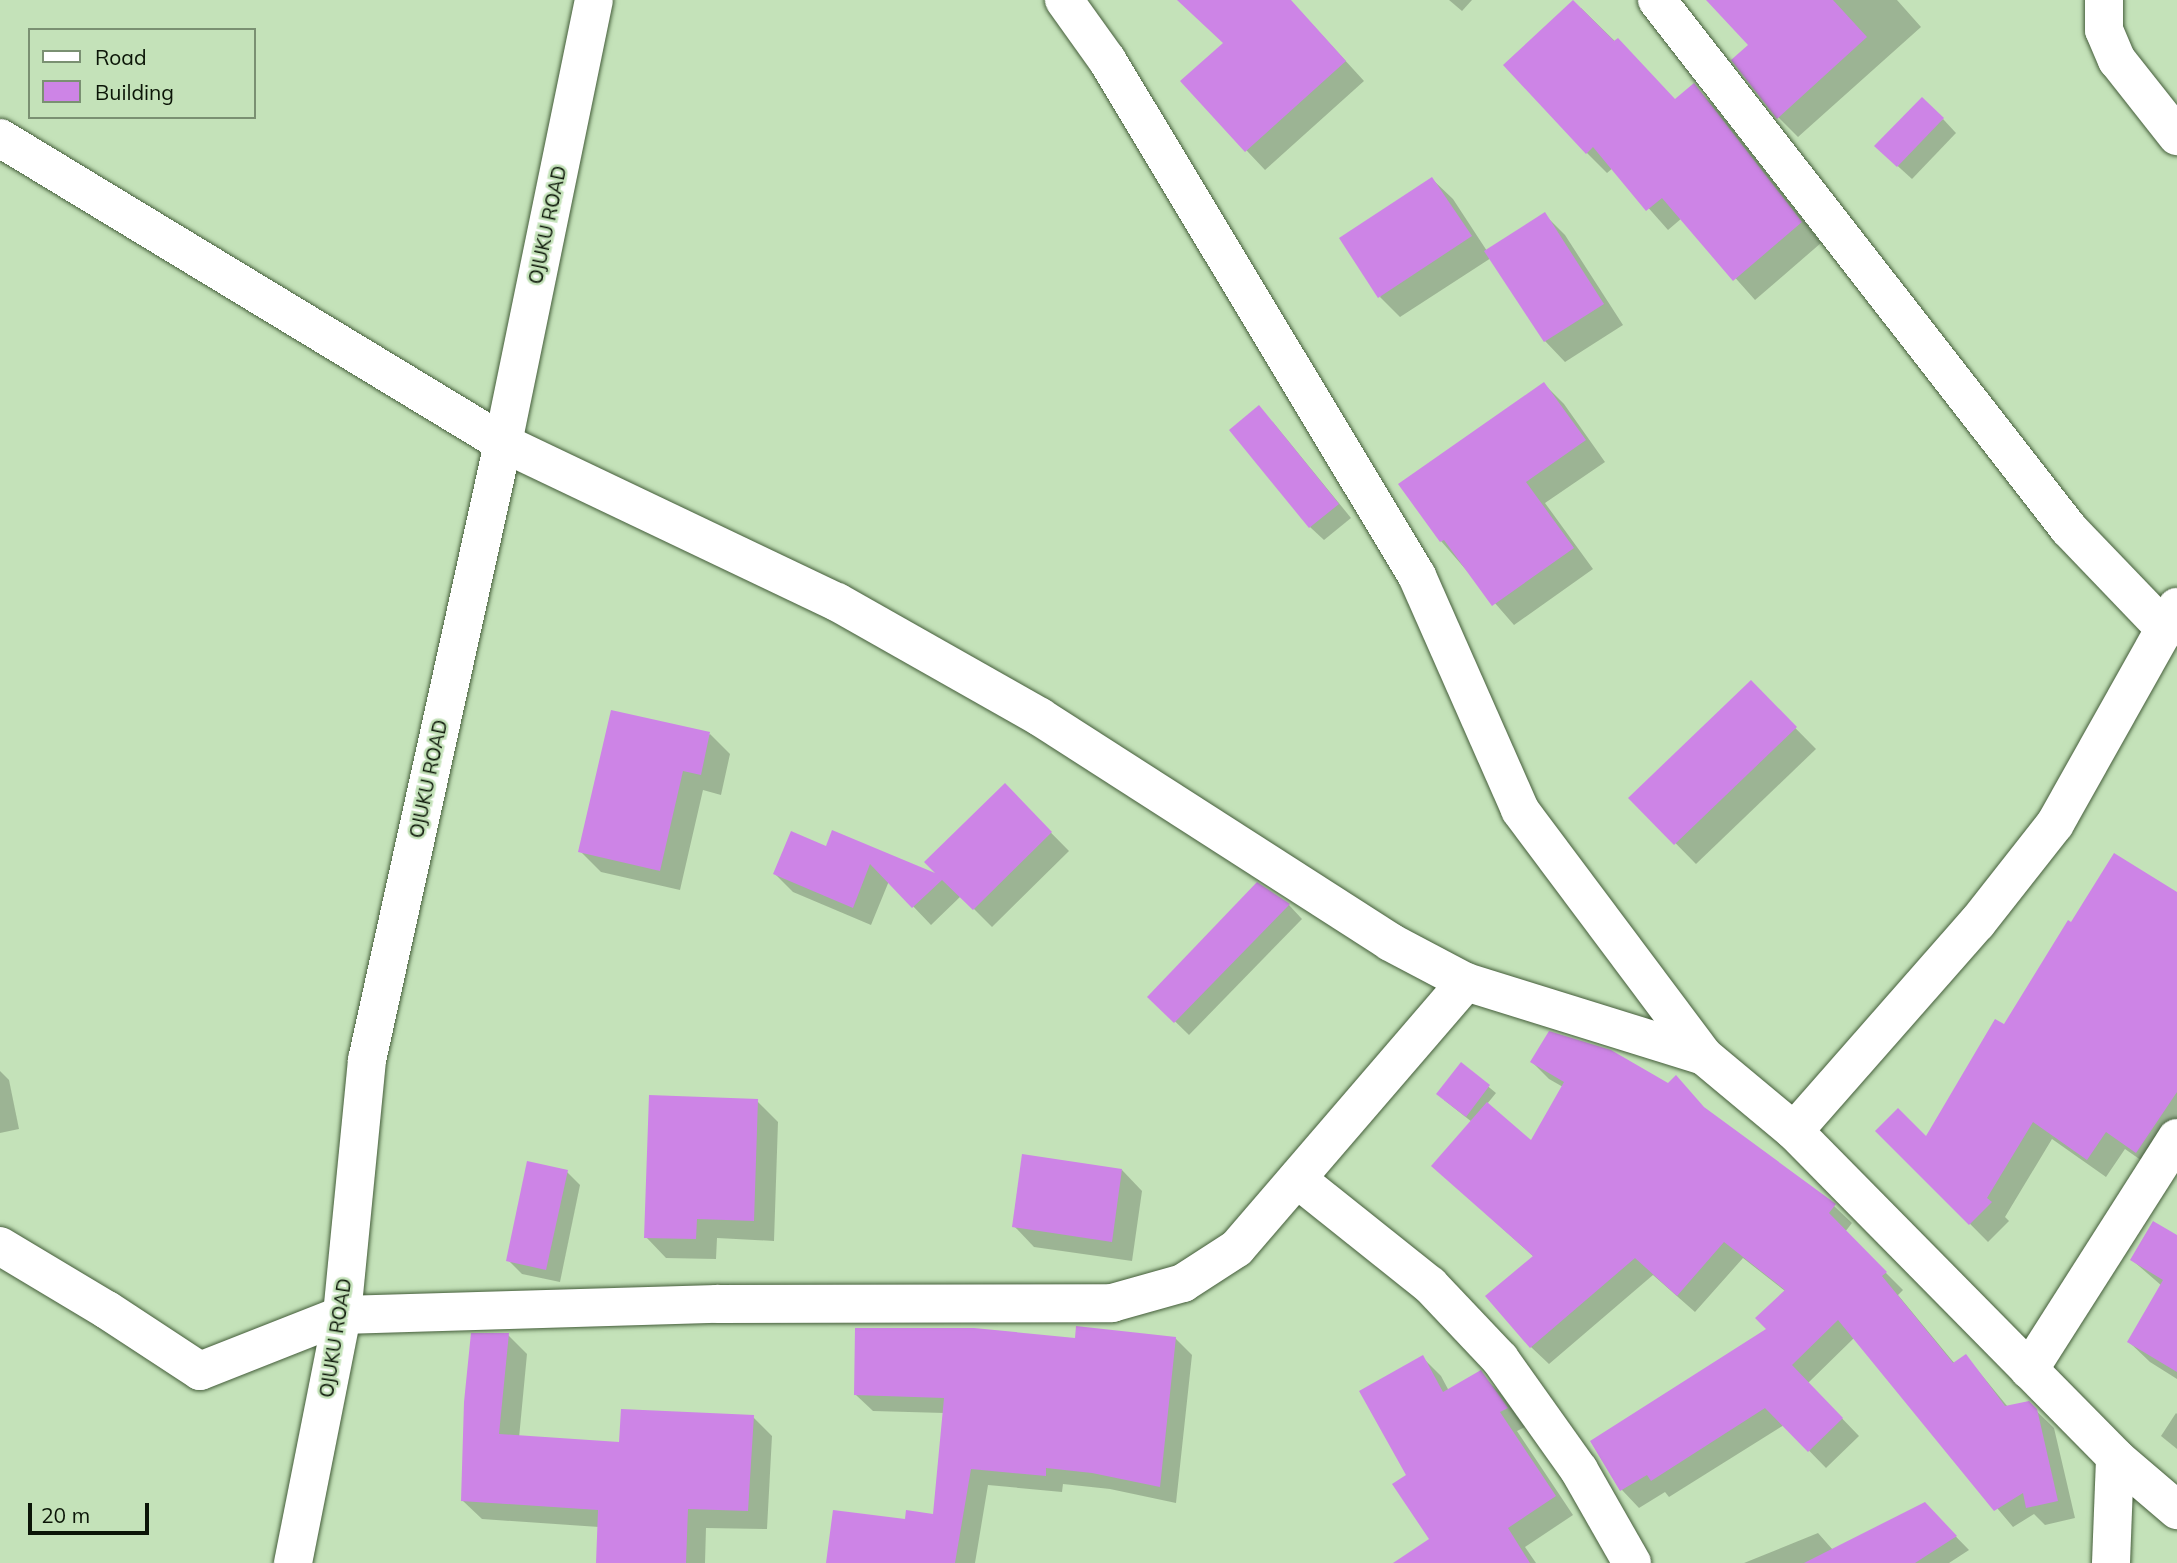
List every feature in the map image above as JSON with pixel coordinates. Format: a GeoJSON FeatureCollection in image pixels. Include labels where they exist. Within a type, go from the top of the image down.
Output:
{"type":"FeatureCollection","features":[{"type":"Feature","properties":{"kind":"street","name":"OJUKU ROAD"},"geometry":{"type":"LineString","coordinates":[[293,1563],[342,1315],[367,1060],[503,443],[594,0]]}},
{"type":"Feature","properties":{"kind":"street"},"geometry":{"type":"LineString","coordinates":[[1064,0],[1107,60],[1417,576],[1520,810],[1704,1056],[1794,1131],[2115,1457],[2177,1510]]}},
{"type":"Feature","properties":{"kind":"street"},"geometry":{"type":"LineString","coordinates":[[1657,0],[2068,529],[2171,619],[2055,824],[1977,923],[1794,1131]]}},
{"type":"Feature","properties":{"kind":"street"},"geometry":{"type":"LineString","coordinates":[[2104,0],[2104,30],[2117,60],[2177,136]]}},
{"type":"Feature","properties":{"kind":"street"},"geometry":{"type":"LineString","coordinates":[[0,138],[503,443],[675,522],[837,602],[1040,717],[1390,942],[1466,982],[1704,1056]]}},
{"type":"Feature","properties":{"kind":"street"},"geometry":{"type":"LineString","coordinates":[[0,1246],[107,1310],[200,1371],[342,1315],[717,1304],[1112,1303],[1183,1283],[1237,1248],[1466,982]]}},
{"type":"Feature","properties":{"kind":"street"},"geometry":{"type":"LineString","coordinates":[[2029,1370],[2177,1138]]}},
{"type":"Feature","properties":{"kind":"street"},"geometry":{"type":"LineString","coordinates":[[1297,1179],[1430,1285],[1500,1359],[1579,1470],[1632,1563]]}},
{"type":"Feature","properties":{"kind":"street"},"geometry":{"type":"LineString","coordinates":[[2111,1563],[2115,1457]]}},
{"type":"Feature","properties":{"kind":"building"},"geometry":{"type":"Polygon","coordinates":[[[1177,0],[1291,0],[1346,61],[1245,152],[1180,81],[1223,43],[1177,0]]]}},
{"type":"Feature","properties":{"kind":"building"},"geometry":{"type":"Polygon","coordinates":[[[1573,0],[1614,41],[1618,38],[1675,99],[1694,83],[1802,222],[1733,281],[1662,198],[1646,211],[1593,147],[1586,154],[1503,65],[1573,0]]]}},
{"type":"Feature","properties":{"kind":"building"},"geometry":{"type":"Polygon","coordinates":[[[1706,0],[1833,0],[1867,37],[1777,119],[1731,60],[1748,45],[1706,0]]]}},
{"type":"Feature","properties":{"kind":"building"},"geometry":{"type":"Polygon","coordinates":[[[1922,97],[1944,118],[1897,167],[1874,146],[1922,97]]]}},
{"type":"Feature","properties":{"kind":"building"},"geometry":{"type":"Polygon","coordinates":[[[1432,177],[1472,236],[1378,298],[1339,238],[1432,177]]]}},
{"type":"Feature","properties":{"kind":"building"},"geometry":{"type":"Polygon","coordinates":[[[1545,212],[1604,304],[1544,342],[1484,251],[1545,212]]]}},
{"type":"Feature","properties":{"kind":"building"},"geometry":{"type":"Polygon","coordinates":[[[1544,382],[1586,440],[1526,482],[1574,548],[1492,606],[1444,540],[1440,542],[1398,484],[1544,382]]]}},
{"type":"Feature","properties":{"kind":"building"},"geometry":{"type":"Polygon","coordinates":[[[1259,405],[1339,504],[1309,528],[1229,430],[1259,405]]]}},
{"type":"Feature","properties":{"kind":"building"},"geometry":{"type":"Polygon","coordinates":[[[1751,680],[1797,727],[1674,845],[1628,798],[1751,680]]]}},
{"type":"Feature","properties":{"kind":"building"},"geometry":{"type":"Polygon","coordinates":[[[611,710],[710,732],[701,775],[683,771],[660,871],[578,852],[611,710]]]}},
{"type":"Feature","properties":{"kind":"building"},"geometry":{"type":"Polygon","coordinates":[[[1005,783],[1052,832],[973,910],[942,880],[912,908],[870,864],[853,908],[773,874],[791,831],[826,846],[832,830],[935,873],[924,862],[1005,783]]]}},
{"type":"Feature","properties":{"kind":"building"},"geometry":{"type":"Polygon","coordinates":[[[2114,853],[2177,892],[2177,1092],[2136,1153],[2106,1132],[2087,1160],[2033,1122],[1987,1198],[1992,1202],[1969,1225],[1875,1131],[1898,1108],[1926,1136],[1995,1019],[2004,1024],[2068,920],[2071,922],[2114,853]]]}},
{"type":"Feature","properties":{"kind":"building"},"geometry":{"type":"Polygon","coordinates":[[[1257,882],[1290,904],[1174,1023],[1147,997],[1257,882]]]}},
{"type":"Feature","properties":{"kind":"building"},"geometry":{"type":"Polygon","coordinates":[[[1549,1031],[1611,1050],[1668,1083],[1676,1075],[1704,1107],[1836,1204],[1829,1213],[1887,1272],[1882,1276],[1953,1363],[1966,1354],[2005,1406],[2029,1401],[2037,1409],[2058,1501],[2026,1508],[2023,1493],[1994,1511],[1838,1320],[1792,1365],[1843,1418],[1808,1452],[1765,1408],[1651,1481],[1647,1475],[1620,1491],[1590,1441],[1766,1329],[1755,1318],[1785,1290],[1724,1242],[1677,1296],[1635,1258],[1530,1348],[1485,1296],[1533,1256],[1431,1166],[1487,1102],[1531,1140],[1564,1082],[1530,1062],[1549,1031]]]}},
{"type":"Feature","properties":{"kind":"building"},"geometry":{"type":"Polygon","coordinates":[[[1461,1062],[1490,1085],[1466,1117],[1436,1094],[1461,1062]]]}},
{"type":"Feature","properties":{"kind":"building"},"geometry":{"type":"Polygon","coordinates":[[[649,1095],[758,1099],[754,1221],[697,1219],[696,1239],[644,1238],[649,1095]]]}},
{"type":"Feature","properties":{"kind":"building"},"geometry":{"type":"Polygon","coordinates":[[[1022,1154],[1122,1169],[1112,1242],[1012,1227],[1022,1154]]]}},
{"type":"Feature","properties":{"kind":"building"},"geometry":{"type":"Polygon","coordinates":[[[527,1161],[568,1170],[546,1270],[506,1261],[527,1161]]]}},
{"type":"Feature","properties":{"kind":"building"},"geometry":{"type":"Polygon","coordinates":[[[2153,1221],[2177,1235],[2177,1372],[2127,1342],[2163,1280],[2130,1260],[2153,1221]]]}},
{"type":"Feature","properties":{"kind":"building"},"geometry":{"type":"Polygon","coordinates":[[[1076,1326],[1176,1337],[1160,1487],[1092,1473],[1046,1468],[1046,1476],[971,1469],[955,1563],[826,1563],[833,1510],[905,1519],[906,1510],[933,1514],[944,1398],[854,1395],[855,1328],[974,1328],[1075,1338],[1076,1326]]]}},
{"type":"Feature","properties":{"kind":"building"},"geometry":{"type":"Polygon","coordinates":[[[471,1333],[509,1333],[499,1434],[619,1442],[621,1409],[754,1415],[748,1511],[688,1509],[686,1563],[596,1563],[598,1510],[461,1501],[464,1402],[471,1333]]]}},
{"type":"Feature","properties":{"kind":"building"},"geometry":{"type":"Polygon","coordinates":[[[1423,1355],[1443,1392],[1481,1370],[1508,1408],[1500,1412],[1556,1496],[1508,1528],[1530,1563],[1393,1563],[1429,1539],[1392,1484],[1406,1475],[1359,1391],[1423,1355]]]}},
{"type":"Feature","properties":{"kind":"building"},"geometry":{"type":"Polygon","coordinates":[[[1925,1502],[1957,1536],[1915,1563],[1804,1563],[1925,1502]]]}}]}
